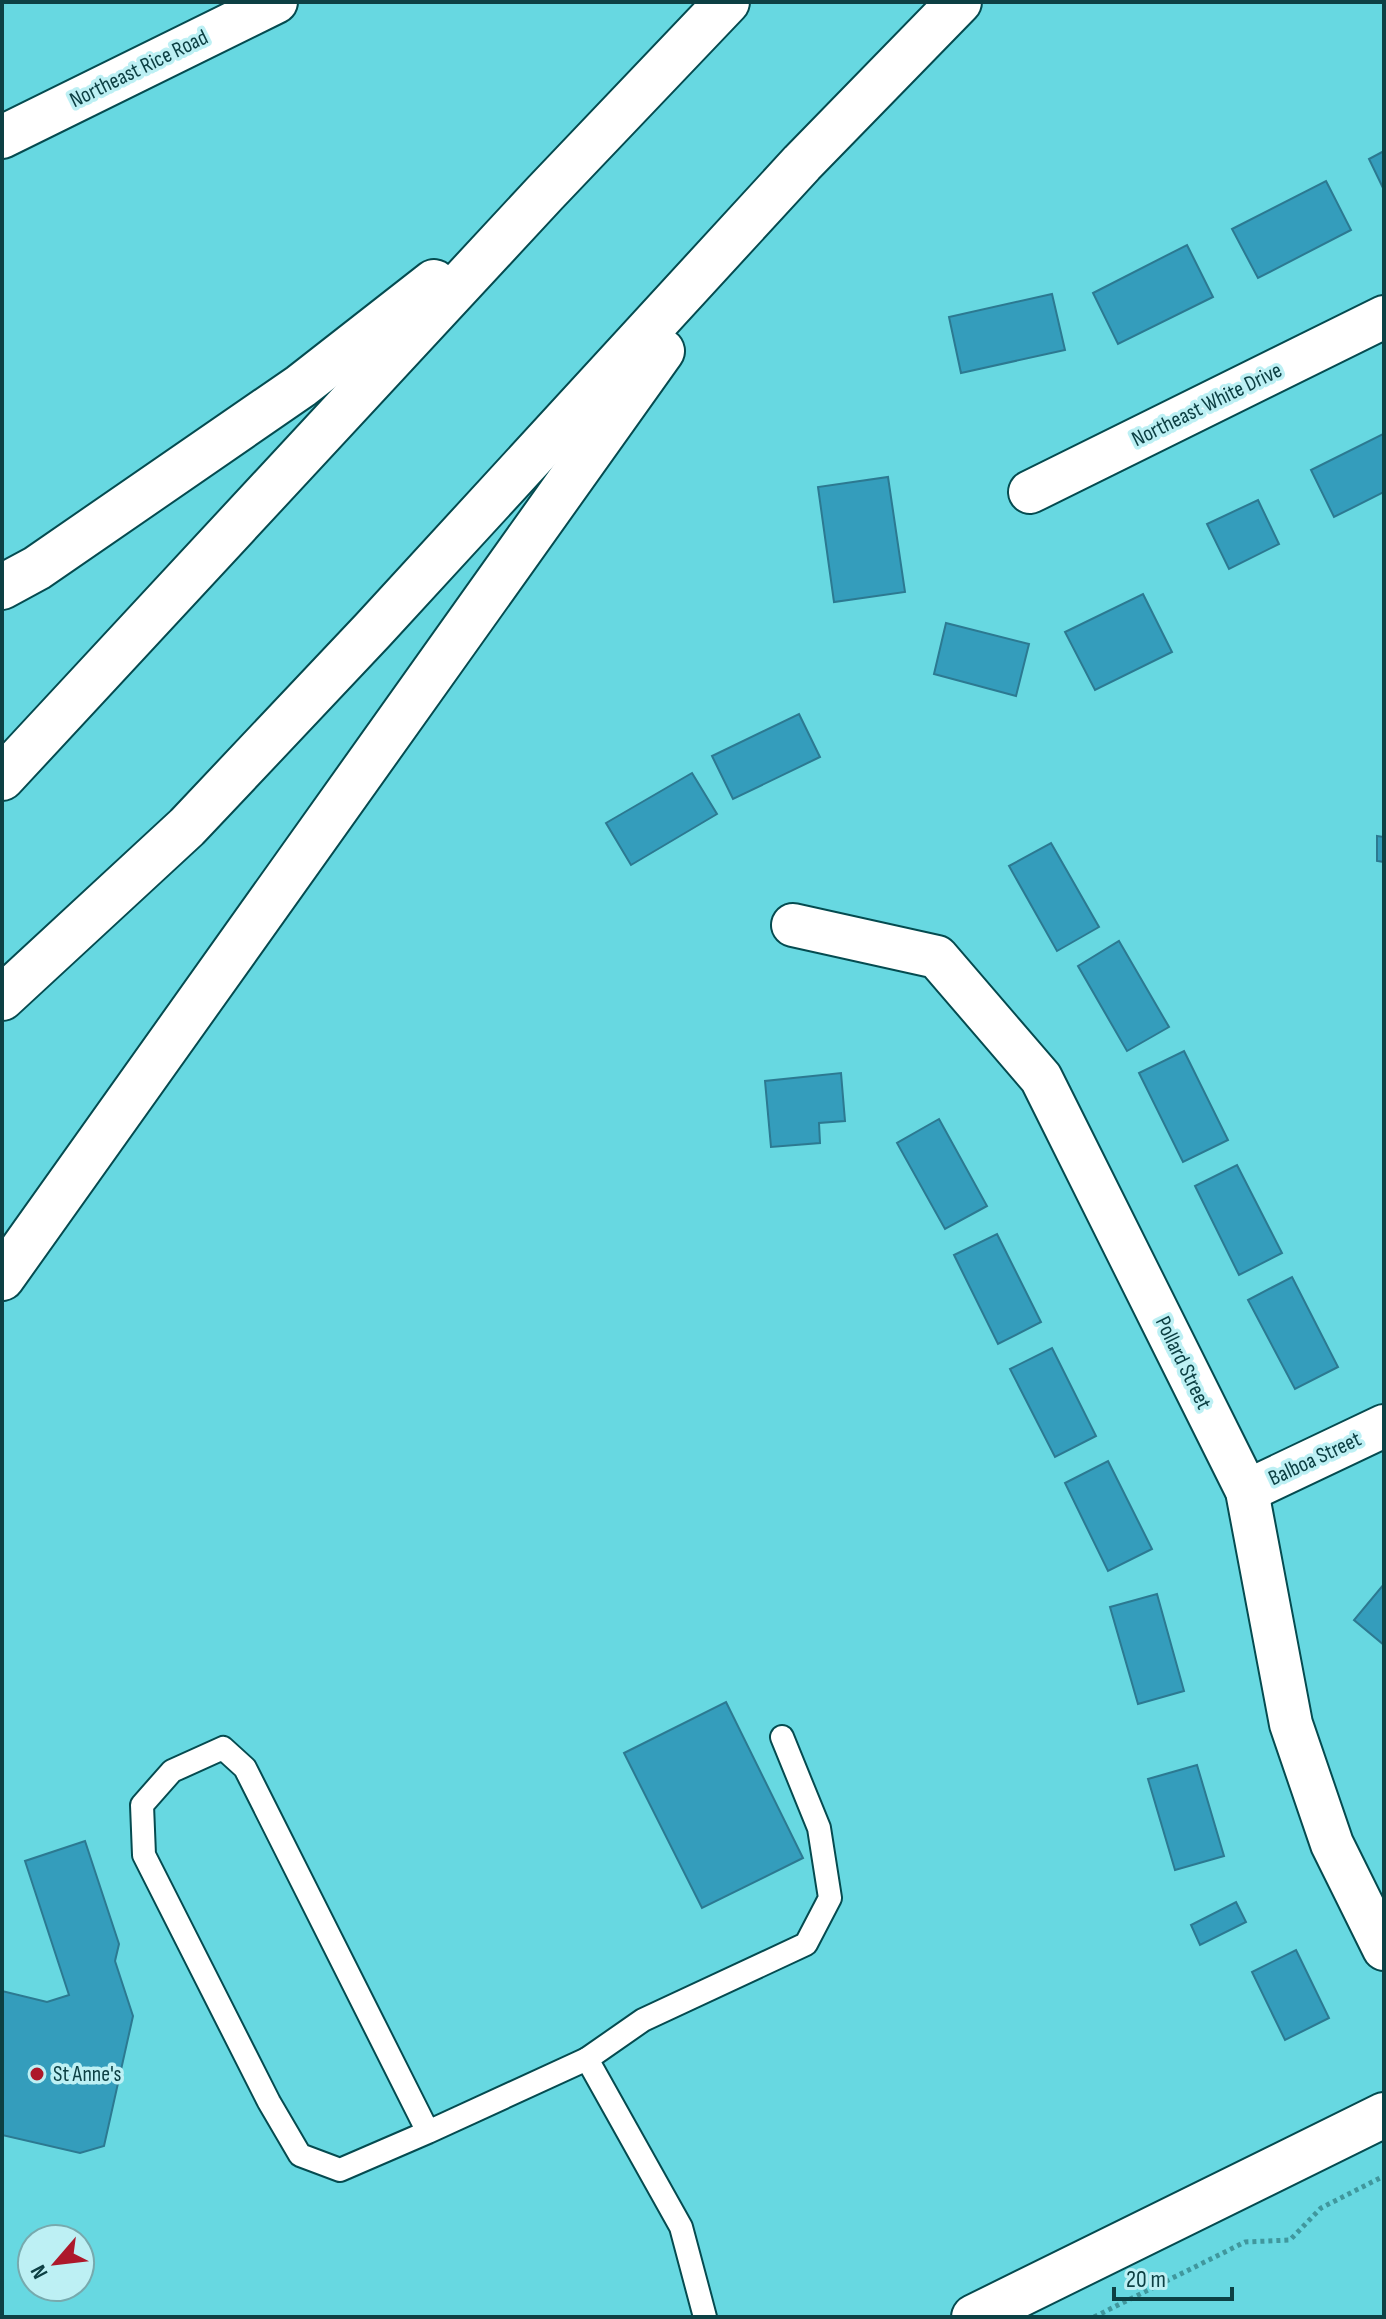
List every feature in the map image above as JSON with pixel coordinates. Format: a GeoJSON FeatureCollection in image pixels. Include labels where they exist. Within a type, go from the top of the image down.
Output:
{"type":"FeatureCollection","features":[{"type":"Feature","properties":{"kind":"main road"},"geometry":{"type":"LineString","coordinates":[[2,778],[545,193],[727,2]]}},
{"type":"Feature","properties":{"kind":"main road"},"geometry":{"type":"LineString","coordinates":[[2,998],[187,827],[384,618],[802,163],[959,2]]}},
{"type":"Feature","properties":{"kind":"main road"},"geometry":{"type":"LineString","coordinates":[[2,1278],[636,386],[802,163]]}},
{"type":"Feature","properties":{"kind":"main road"},"geometry":{"type":"LineString","coordinates":[[2,587],[37,568],[301,386],[545,193]]}},
{"type":"Feature","properties":{"kind":"main road"},"geometry":{"type":"LineString","coordinates":[[974,2317],[1384,2115]]}},
{"type":"Feature","properties":{"kind":"street","name":"Northeast Rice Road"},"geometry":{"type":"LineString","coordinates":[[2,137],[276,2]]}},
{"type":"Feature","properties":{"kind":"street","name":"Northeast White Drive"},"geometry":{"type":"LineString","coordinates":[[1030,492],[1384,317]]}},
{"type":"Feature","properties":{"kind":"street","name":"Pollard Street"},"geometry":{"type":"LineString","coordinates":[[793,925],[937,957],[1041,1078],[1247,1491],[1291,1724],[1332,1844],[1384,1949]]}},
{"type":"Feature","properties":{"kind":"street","name":"Balboa Street"},"geometry":{"type":"LineString","coordinates":[[1247,1491],[1384,1426]]}},
{"type":"Feature","properties":{"kind":"lane"},"geometry":{"type":"LineString","coordinates":[[428,2132],[245,1768],[223,1748],[172,1771],[142,1805],[144,1855],[269,2102],[300,2155],[340,2170],[428,2132],[587,2059],[643,2020],[806,1944],[830,1898],[819,1828],[782,1737]]}},
{"type":"Feature","properties":{"kind":"lane"},"geometry":{"type":"LineString","coordinates":[[587,2059],[681,2227],[705,2317]]}},
{"type":"Feature","properties":{"kind":"path"},"geometry":{"type":"LineString","coordinates":[[1094,2317],[1245,2242],[1290,2240],[1321,2208],[1384,2176]]}},
{"type":"Feature","properties":{"kind":"building"},"geometry":{"type":"Polygon","coordinates":[[[1384,151],[1384,190],[1369,159],[1384,151]]]}},
{"type":"Feature","properties":{"kind":"building"},"geometry":{"type":"Polygon","coordinates":[[[1326,181],[1351,230],[1258,278],[1232,229],[1326,181]]]}},
{"type":"Feature","properties":{"kind":"building"},"geometry":{"type":"Polygon","coordinates":[[[1187,245],[1213,297],[1118,344],[1093,293],[1187,245]]]}},
{"type":"Feature","properties":{"kind":"building"},"geometry":{"type":"Polygon","coordinates":[[[1052,294],[1065,350],[961,373],[949,317],[1052,294]]]}},
{"type":"Feature","properties":{"kind":"building"},"geometry":{"type":"Polygon","coordinates":[[[1383,434],[1384,492],[1334,517],[1311,470],[1383,434]]]}},
{"type":"Feature","properties":{"kind":"building"},"geometry":{"type":"Polygon","coordinates":[[[888,477],[905,592],[834,602],[818,487],[888,477]]]}},
{"type":"Feature","properties":{"kind":"building"},"geometry":{"type":"Polygon","coordinates":[[[1258,500],[1279,544],[1229,569],[1207,524],[1258,500]]]}},
{"type":"Feature","properties":{"kind":"building"},"geometry":{"type":"Polygon","coordinates":[[[1143,594],[1172,652],[1095,690],[1065,632],[1143,594]]]}},
{"type":"Feature","properties":{"kind":"building"},"geometry":{"type":"Polygon","coordinates":[[[946,623],[1029,644],[1016,696],[934,674],[946,623]]]}},
{"type":"Feature","properties":{"kind":"building"},"geometry":{"type":"Polygon","coordinates":[[[799,714],[820,757],[733,799],[712,756],[799,714]]]}},
{"type":"Feature","properties":{"kind":"building"},"geometry":{"type":"Polygon","coordinates":[[[692,773],[717,814],[631,865],[606,823],[692,773]]]}},
{"type":"Feature","properties":{"kind":"building"},"geometry":{"type":"Polygon","coordinates":[[[1377,836],[1384,837],[1384,862],[1377,861],[1377,836]]]}},
{"type":"Feature","properties":{"kind":"building"},"geometry":{"type":"Polygon","coordinates":[[[1051,843],[1099,927],[1057,951],[1009,866],[1051,843]]]}},
{"type":"Feature","properties":{"kind":"building"},"geometry":{"type":"Polygon","coordinates":[[[1119,941],[1169,1027],[1127,1051],[1078,966],[1119,941]]]}},
{"type":"Feature","properties":{"kind":"building"},"geometry":{"type":"Polygon","coordinates":[[[1184,1051],[1228,1140],[1183,1162],[1139,1073],[1184,1051]]]}},
{"type":"Feature","properties":{"kind":"building"},"geometry":{"type":"Polygon","coordinates":[[[841,1073],[845,1121],[819,1123],[820,1143],[771,1147],[765,1081],[841,1073]]]}},
{"type":"Feature","properties":{"kind":"building"},"geometry":{"type":"Polygon","coordinates":[[[939,1119],[987,1206],[945,1229],[897,1143],[939,1119]]]}},
{"type":"Feature","properties":{"kind":"building"},"geometry":{"type":"Polygon","coordinates":[[[1237,1165],[1282,1253],[1239,1275],[1195,1186],[1237,1165]]]}},
{"type":"Feature","properties":{"kind":"building"},"geometry":{"type":"Polygon","coordinates":[[[997,1234],[1041,1322],[998,1344],[954,1255],[997,1234]]]}},
{"type":"Feature","properties":{"kind":"building"},"geometry":{"type":"Polygon","coordinates":[[[1292,1277],[1338,1367],[1295,1389],[1248,1300],[1292,1277]]]}},
{"type":"Feature","properties":{"kind":"building"},"geometry":{"type":"Polygon","coordinates":[[[1052,1348],[1096,1436],[1055,1457],[1010,1369],[1052,1348]]]}},
{"type":"Feature","properties":{"kind":"building"},"geometry":{"type":"Polygon","coordinates":[[[1108,1461],[1152,1549],[1108,1571],[1065,1483],[1108,1461]]]}},
{"type":"Feature","properties":{"kind":"building"},"geometry":{"type":"Polygon","coordinates":[[[1384,1584],[1384,1645],[1354,1620],[1384,1584]]]}},
{"type":"Feature","properties":{"kind":"building"},"geometry":{"type":"Polygon","coordinates":[[[1157,1594],[1184,1691],[1138,1704],[1110,1607],[1157,1594]]]}},
{"type":"Feature","properties":{"kind":"building"},"geometry":{"type":"Polygon","coordinates":[[[726,1702],[803,1858],[702,1908],[624,1753],[726,1702]]]}},
{"type":"Feature","properties":{"kind":"building"},"geometry":{"type":"Polygon","coordinates":[[[1197,1765],[1224,1856],[1175,1870],[1148,1779],[1197,1765]]]}},
{"type":"Feature","properties":{"kind":"building"},"geometry":{"type":"Polygon","coordinates":[[[85,1841],[119,1944],[115,1961],[133,2016],[104,2146],[80,2153],[2,2135],[2,1991],[47,2002],[69,1995],[25,1861],[85,1841]]]}},
{"type":"Feature","properties":{"kind":"building"},"geometry":{"type":"Polygon","coordinates":[[[1236,1902],[1246,1922],[1200,1945],[1191,1925],[1236,1902]]]}},
{"type":"Feature","properties":{"kind":"building"},"geometry":{"type":"Polygon","coordinates":[[[1296,1950],[1329,2018],[1285,2040],[1252,1972],[1296,1950]]]}},
{"type":"Feature","properties":{"kind":"place","name":"St Anne's"},"geometry":{"type":"Point","coordinates":[37,2074]}}]}
